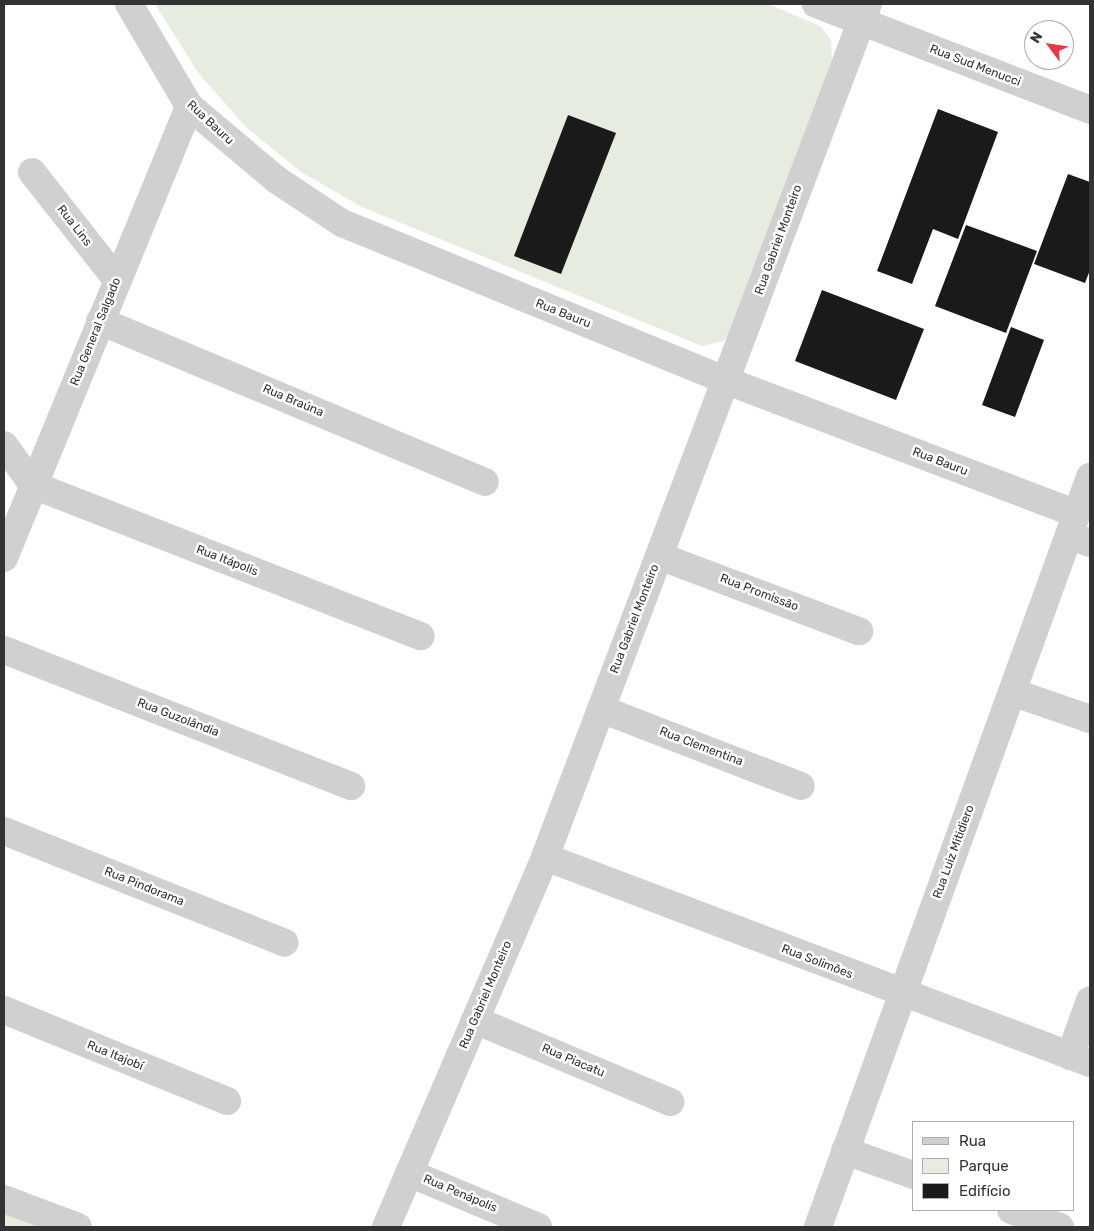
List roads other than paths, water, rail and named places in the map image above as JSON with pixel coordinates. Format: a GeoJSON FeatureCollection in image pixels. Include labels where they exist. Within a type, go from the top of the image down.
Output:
{"type":"FeatureCollection","features":[{"type":"Feature","properties":{"kind":"street","name":"Rua Bauru"},"geometry":{"type":"LineString","coordinates":[[129,4],[189,106],[277,180],[342,222],[727,381],[1079,531]]}},
{"type":"Feature","properties":{"kind":"street","name":"Rua Sud Menucci"},"geometry":{"type":"LineString","coordinates":[[816,4],[864,13],[1090,110]]}},
{"type":"Feature","properties":{"kind":"street","name":"Rua Gabriel Monteiro"},"geometry":{"type":"LineString","coordinates":[[386,1227],[545,857],[727,381],[864,13]]}},
{"type":"Feature","properties":{"kind":"street","name":"Rua General Salgado"},"geometry":{"type":"LineString","coordinates":[[4,558],[189,106]]}},
{"type":"Feature","properties":{"kind":"street","name":"Rua Lins"},"geometry":{"type":"LineString","coordinates":[[32,172],[117,280]]}},
{"type":"Feature","properties":{"kind":"street","name":"Rua Braúna"},"geometry":{"type":"LineString","coordinates":[[100,321],[485,482]]}},
{"type":"Feature","properties":{"kind":"street"},"geometry":{"type":"LineString","coordinates":[[4,445],[33,486]]}},
{"type":"Feature","properties":{"kind":"street","name":"Rua Luiz Mitidiero"},"geometry":{"type":"LineString","coordinates":[[818,1227],[1012,692],[1079,531],[1090,477]]}},
{"type":"Feature","properties":{"kind":"street","name":"Rua Itápolis"},"geometry":{"type":"LineString","coordinates":[[33,486],[421,636]]}},
{"type":"Feature","properties":{"kind":"street","name":"Rua Promissão"},"geometry":{"type":"LineString","coordinates":[[659,556],[859,631]]}},
{"type":"Feature","properties":{"kind":"street","name":"Rua Guzolândia"},"geometry":{"type":"LineString","coordinates":[[4,650],[352,786]]}},
{"type":"Feature","properties":{"kind":"street"},"geometry":{"type":"LineString","coordinates":[[1012,692],[1090,719]]}},
{"type":"Feature","properties":{"kind":"street","name":"Rua Clementina"},"geometry":{"type":"LineString","coordinates":[[601,709],[801,786]]}},
{"type":"Feature","properties":{"kind":"street","name":"Rua Pindorama"},"geometry":{"type":"LineString","coordinates":[[4,831],[285,943]]}},
{"type":"Feature","properties":{"kind":"street","name":"Rua Solimões"},"geometry":{"type":"LineString","coordinates":[[545,857],[1080,1060]]}},
{"type":"Feature","properties":{"kind":"street"},"geometry":{"type":"LineString","coordinates":[[1080,1060],[1090,1000]]}},
{"type":"Feature","properties":{"kind":"street","name":"Rua Itajobí"},"geometry":{"type":"LineString","coordinates":[[4,1010],[227,1101]]}},
{"type":"Feature","properties":{"kind":"street","name":"Rua Piacatu"},"geometry":{"type":"LineString","coordinates":[[475,1020],[670,1102]]}},
{"type":"Feature","properties":{"kind":"street"},"geometry":{"type":"LineString","coordinates":[[845,1151],[912,1175]]}},
{"type":"Feature","properties":{"kind":"street","name":"Rua Penápolis"},"geometry":{"type":"LineString","coordinates":[[409,1173],[538,1227]]}},
{"type":"Feature","properties":{"kind":"street"},"geometry":{"type":"LineString","coordinates":[[4,1199],[78,1227]]}},
{"type":"Feature","properties":{"kind":"street"},"geometry":{"type":"LineString","coordinates":[[1002,1227],[1010,1211]]}},
{"type":"Feature","properties":{"kind":"street"},"geometry":{"type":"LineString","coordinates":[[1013,1211],[1060,1227]]}}]}
